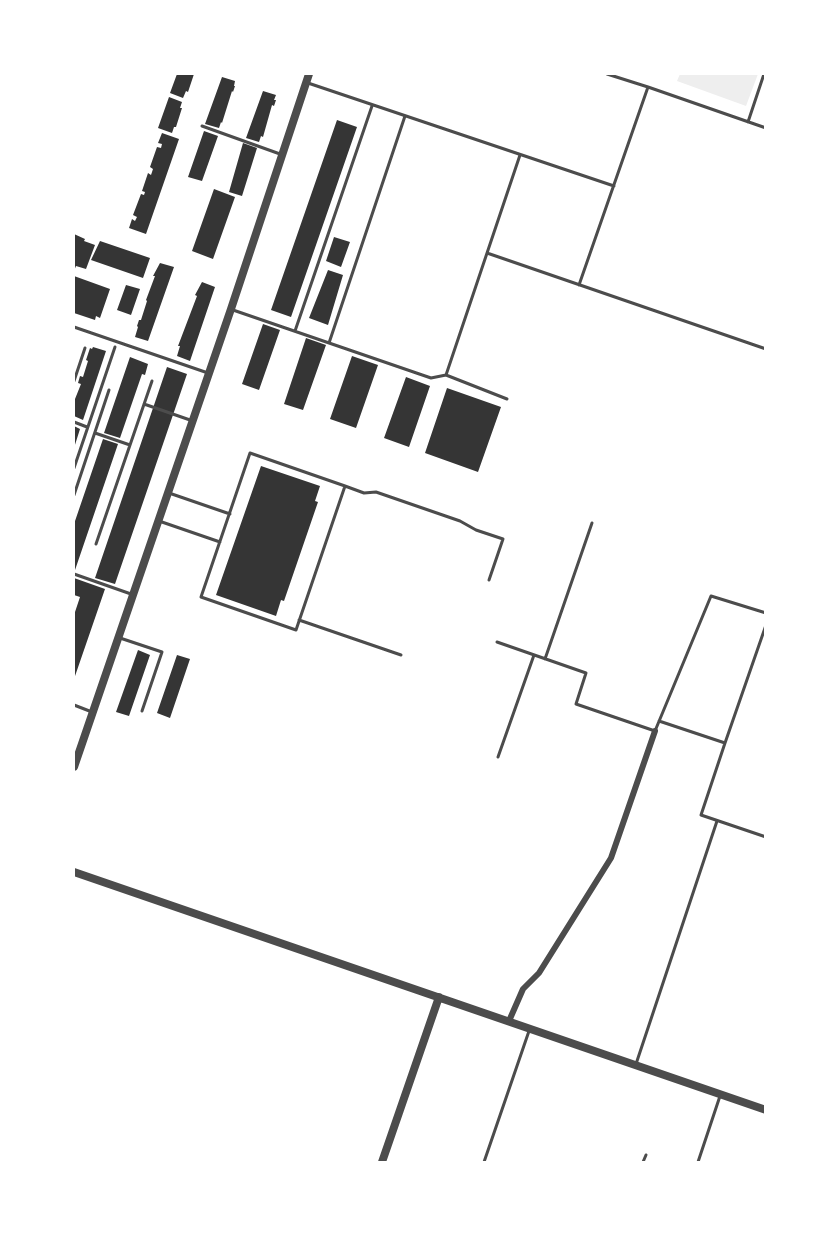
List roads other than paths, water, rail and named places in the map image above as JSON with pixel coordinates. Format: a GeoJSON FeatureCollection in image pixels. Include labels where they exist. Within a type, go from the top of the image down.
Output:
{"type":"FeatureCollection","features":[{"type":"Feature","properties":{"kind":"street"},"geometry":{"type":"LineString","coordinates":[[74,767],[309,74]]}},
{"type":"Feature","properties":{"kind":"street"},"geometry":{"type":"LineString","coordinates":[[509,1021],[523,989],[538,973],[611,858],[655,731]]}},
{"type":"Feature","properties":{"kind":"street"},"geometry":{"type":"LineString","coordinates":[[74,872],[765,1110]]}},
{"type":"Feature","properties":{"kind":"street"},"geometry":{"type":"LineString","coordinates":[[382,1162],[439,997]]}},
{"type":"Feature","properties":{"kind":"lane"},"geometry":{"type":"LineString","coordinates":[[607,74],[765,128]]}},
{"type":"Feature","properties":{"kind":"lane"},"geometry":{"type":"LineString","coordinates":[[748,122],[764,74]]}},
{"type":"Feature","properties":{"kind":"lane"},"geometry":{"type":"LineString","coordinates":[[306,82],[614,186]]}},
{"type":"Feature","properties":{"kind":"lane"},"geometry":{"type":"LineString","coordinates":[[579,285],[648,87]]}},
{"type":"Feature","properties":{"kind":"lane"},"geometry":{"type":"LineString","coordinates":[[295,331],[372,105]]}},
{"type":"Feature","properties":{"kind":"lane"},"geometry":{"type":"LineString","coordinates":[[329,343],[405,116]]}},
{"type":"Feature","properties":{"kind":"lane"},"geometry":{"type":"LineString","coordinates":[[202,126],[282,154]]}},
{"type":"Feature","properties":{"kind":"lane"},"geometry":{"type":"LineString","coordinates":[[446,375],[520,155]]}},
{"type":"Feature","properties":{"kind":"lane"},"geometry":{"type":"LineString","coordinates":[[487,253],[765,349]]}},
{"type":"Feature","properties":{"kind":"lane"},"geometry":{"type":"LineString","coordinates":[[231,309],[431,378],[446,375],[507,399]]}},
{"type":"Feature","properties":{"kind":"lane"},"geometry":{"type":"LineString","coordinates":[[74,327],[208,374]]}},
{"type":"Feature","properties":{"kind":"lane"},"geometry":{"type":"LineString","coordinates":[[74,468],[115,347]]}},
{"type":"Feature","properties":{"kind":"lane"},"geometry":{"type":"LineString","coordinates":[[74,381],[85,348]]}},
{"type":"Feature","properties":{"kind":"lane"},"geometry":{"type":"LineString","coordinates":[[96,544],[152,381]]}},
{"type":"Feature","properties":{"kind":"lane"},"geometry":{"type":"LineString","coordinates":[[74,495],[109,390]]}},
{"type":"Feature","properties":{"kind":"lane"},"geometry":{"type":"LineString","coordinates":[[144,404],[192,421]]}},
{"type":"Feature","properties":{"kind":"lane"},"geometry":{"type":"LineString","coordinates":[[74,422],[87,427]]}},
{"type":"Feature","properties":{"kind":"lane"},"geometry":{"type":"LineString","coordinates":[[95,433],[130,445]]}},
{"type":"Feature","properties":{"kind":"lane"},"geometry":{"type":"LineString","coordinates":[[345,486],[296,630],[201,597],[250,453],[345,486],[364,493],[376,492],[460,520],[476,530],[503,539],[489,580]]}},
{"type":"Feature","properties":{"kind":"lane"},"geometry":{"type":"LineString","coordinates":[[168,492],[230,514]]}},
{"type":"Feature","properties":{"kind":"lane"},"geometry":{"type":"LineString","coordinates":[[158,521],[220,542]]}},
{"type":"Feature","properties":{"kind":"lane"},"geometry":{"type":"LineString","coordinates":[[545,659],[592,524]]}},
{"type":"Feature","properties":{"kind":"lane"},"geometry":{"type":"LineString","coordinates":[[74,574],[133,594]]}},
{"type":"Feature","properties":{"kind":"lane"},"geometry":{"type":"LineString","coordinates":[[497,642],[586,673],[576,704],[655,731],[711,596],[765,613]]}},
{"type":"Feature","properties":{"kind":"lane"},"geometry":{"type":"LineString","coordinates":[[299,620],[400,655]]}},
{"type":"Feature","properties":{"kind":"lane"},"geometry":{"type":"LineString","coordinates":[[765,625],[701,815],[765,837]]}},
{"type":"Feature","properties":{"kind":"lane"},"geometry":{"type":"LineString","coordinates":[[118,637],[162,652],[142,711]]}},
{"type":"Feature","properties":{"kind":"lane"},"geometry":{"type":"LineString","coordinates":[[498,757],[534,655]]}},
{"type":"Feature","properties":{"kind":"lane"},"geometry":{"type":"LineString","coordinates":[[74,705],[92,712]]}},
{"type":"Feature","properties":{"kind":"lane"},"geometry":{"type":"LineString","coordinates":[[659,721],[725,743]]}},
{"type":"Feature","properties":{"kind":"lane"},"geometry":{"type":"LineString","coordinates":[[635,1065],[717,821]]}},
{"type":"Feature","properties":{"kind":"lane"},"geometry":{"type":"LineString","coordinates":[[484,1162],[530,1028]]}},
{"type":"Feature","properties":{"kind":"lane"},"geometry":{"type":"LineString","coordinates":[[698,1162],[720,1094]]}},
{"type":"Feature","properties":{"kind":"lane"},"geometry":{"type":"LineString","coordinates":[[643,1162],[645,1155]]}}]}
